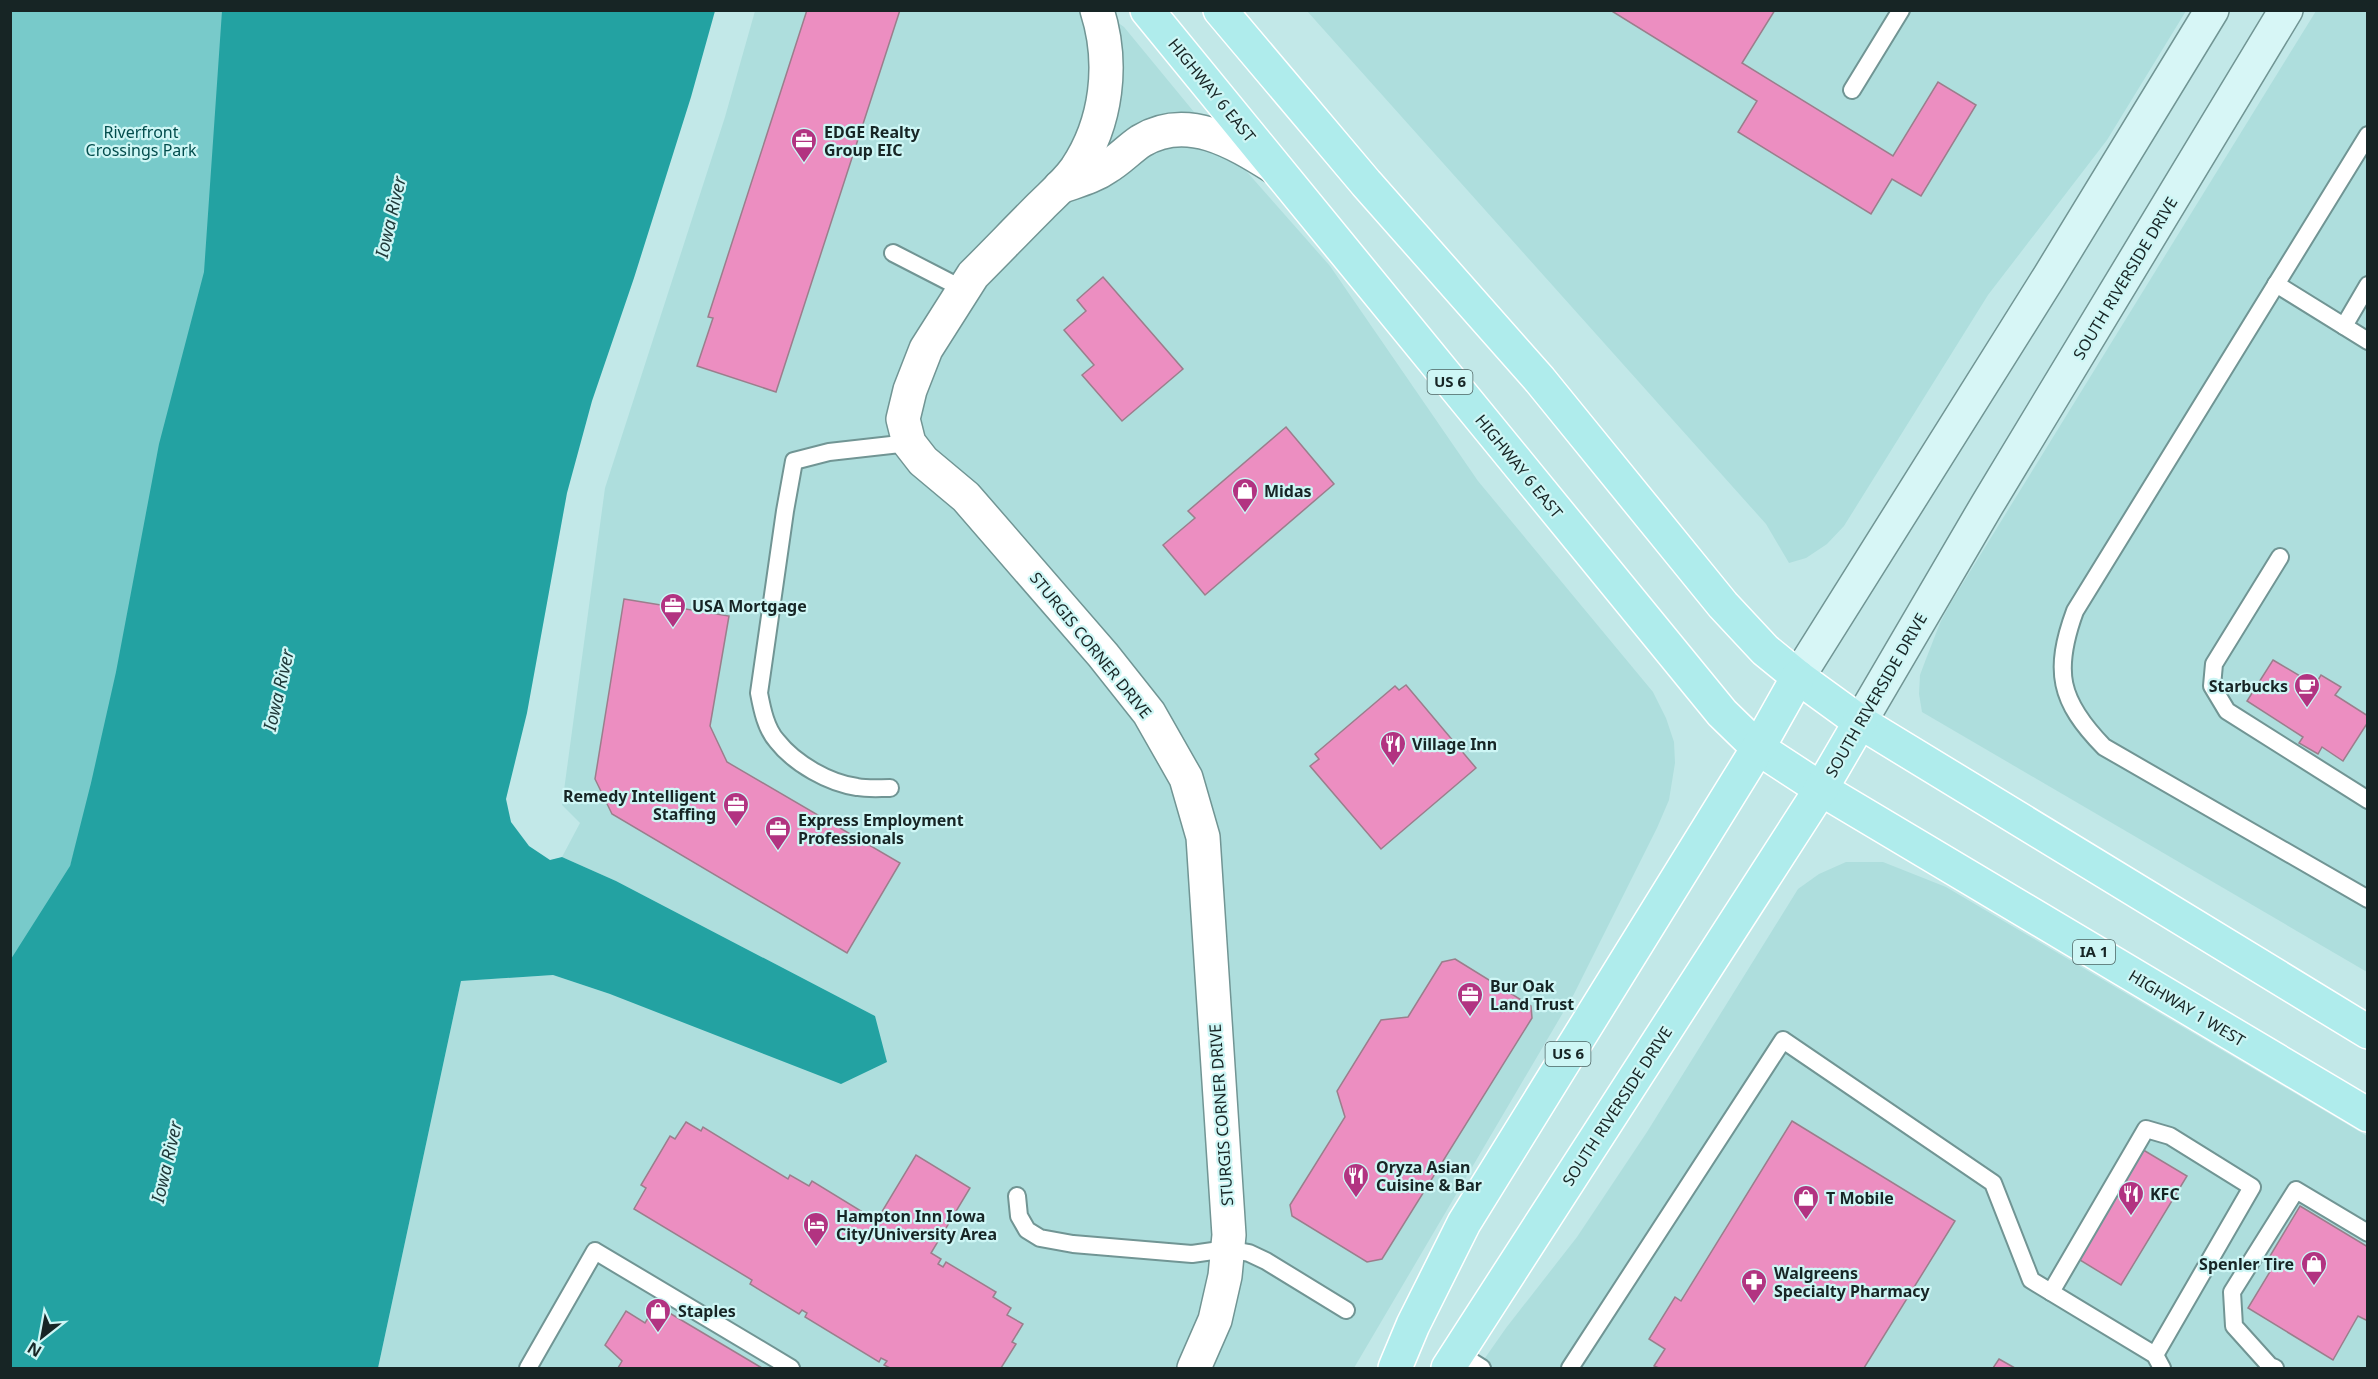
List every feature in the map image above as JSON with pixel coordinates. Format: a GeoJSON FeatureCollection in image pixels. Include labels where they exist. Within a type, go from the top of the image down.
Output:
{"type":"FeatureCollection","features":[{"type":"Feature","properties":{"kind":"main road","name":"HIGHWAY 6 EAST"},"geometry":{"type":"LineString","coordinates":[[1147,10],[1722,713],[1758,748],[1821,789]]}},
{"type":"Feature","properties":{"kind":"main road"},"geometry":{"type":"LineString","coordinates":[[1220,10],[1366,183],[1540,380],[1723,605],[1765,650],[1798,678],[1860,722],[2367,1032]]}},
{"type":"Feature","properties":{"kind":"main road"},"geometry":{"type":"LineString","coordinates":[[1758,748],[1798,678],[2049,277],[2212,10]]}},
{"type":"Feature","properties":{"kind":"main road","name":"SOUTH RIVERSIDE DRIVE"},"geometry":{"type":"LineString","coordinates":[[1462,1363],[1821,789],[1994,495],[2286,10]]}},
{"type":"Feature","properties":{"kind":"main road","name":"US 6"},"geometry":{"type":"LineString","coordinates":[[1395,1368],[1413,1325],[1464,1222],[1758,748]]}},
{"type":"Feature","properties":{"kind":"main road","name":"HIGHWAY 1 WEST"},"geometry":{"type":"LineString","coordinates":[[1821,789],[2367,1115]]}},
{"type":"Feature","properties":{"kind":"street"},"geometry":{"type":"LineString","coordinates":[[909,443],[903,419],[910,390],[926,350],[973,275],[1076,169],[1092,138],[1106,98],[1107,72],[1103,28],[1097,10]]}},
{"type":"Feature","properties":{"kind":"street"},"geometry":{"type":"LineString","coordinates":[[1060,187],[1095,174],[1141,141],[1162,132],[1188,128],[1220,136],[1279,171]]}},
{"type":"Feature","properties":{"kind":"street","name":"STURGIS CORNER DRIVE"},"geometry":{"type":"LineString","coordinates":[[909,443],[923,461],[966,497],[1103,655],[1149,713],[1186,778],[1203,837],[1229,1235],[1225,1276],[1215,1320],[1194,1368]]}},
{"type":"Feature","properties":{"kind":"lane"},"geometry":{"type":"LineString","coordinates":[[1852,90],[1901,10]]}},
{"type":"Feature","properties":{"kind":"lane"},"geometry":{"type":"LineString","coordinates":[[2367,135],[2075,611],[2065,639],[2062,669],[2067,699],[2084,726],[2104,747],[2367,899]]}},
{"type":"Feature","properties":{"kind":"lane"},"geometry":{"type":"LineString","coordinates":[[893,253],[963,289]]}},
{"type":"Feature","properties":{"kind":"lane"},"geometry":{"type":"LineString","coordinates":[[2276,284],[2367,341]]}},
{"type":"Feature","properties":{"kind":"lane"},"geometry":{"type":"LineString","coordinates":[[2344,326],[2367,285]]}},
{"type":"Feature","properties":{"kind":"lane"},"geometry":{"type":"LineString","coordinates":[[890,788],[857,787],[828,779],[796,759],[776,741],[764,714],[759,693],[794,461],[828,452],[909,443]]}},
{"type":"Feature","properties":{"kind":"lane"},"geometry":{"type":"LineString","coordinates":[[2280,557],[2214,664],[2212,686],[2227,711],[2367,800]]}},
{"type":"Feature","properties":{"kind":"lane"},"geometry":{"type":"LineString","coordinates":[[1570,1368],[1783,1040],[1993,1183],[2031,1280],[2159,1362],[2252,1187],[2170,1136],[2146,1129],[2051,1292]]}},
{"type":"Feature","properties":{"kind":"lane"},"geometry":{"type":"LineString","coordinates":[[2275,1368],[2234,1326],[2232,1292],[2296,1190],[2367,1233]]}},
{"type":"Feature","properties":{"kind":"lane"},"geometry":{"type":"LineString","coordinates":[[1017,1196],[1019,1216],[1027,1230],[1051,1242],[1192,1254],[1227,1249],[1249,1253],[1346,1310]]}},
{"type":"Feature","properties":{"kind":"lane"},"geometry":{"type":"LineString","coordinates":[[528,1368],[595,1251],[791,1368]]}},
{"type":"Feature","properties":{"kind":"shaded area"},"geometry":{"type":"Polygon","coordinates":[[[755,11],[1102,11],[1124,27],[1194,112],[1330,266],[1478,481],[1653,692],[1666,718],[1674,742],[1675,763],[1669,800],[1657,828],[1574,994],[1354,1368],[378,1368],[461,981],[553,975],[610,994],[875,1016],[616,881],[562,857],[580,823],[562,805],[605,488],[725,117],[755,11]]]}},
{"type":"Feature","properties":{"kind":"shaded area"},"geometry":{"type":"Polygon","coordinates":[[[1307,11],[2186,11],[2107,140],[1988,295],[1844,526],[1827,544],[1806,558],[1789,563],[1766,524],[1307,11]]]}},
{"type":"Feature","properties":{"kind":"shaded area"},"geometry":{"type":"Polygon","coordinates":[[[2316,11],[2367,11],[2367,972],[1922,712],[1919,694],[1920,675],[1940,623],[1950,604],[2316,11]]]}},
{"type":"Feature","properties":{"kind":"shaded area"},"geometry":{"type":"Polygon","coordinates":[[[1846,862],[1883,862],[1946,887],[2367,1136],[2367,1368],[1478,1368],[1577,1237],[1647,1132],[1798,889],[1819,874],[1846,862]]]}},
{"type":"Feature","properties":{"kind":"green space","name":"Riverfront Crossings Park"},"geometry":{"type":"Polygon","coordinates":[[[11,11],[310,11],[264,188],[11,1073],[11,11]]]}},
{"type":"Feature","properties":{"kind":"water","name":"Iowa River"},"geometry":{"type":"Polygon","coordinates":[[[222,11],[715,11],[691,97],[634,278],[592,401],[567,493],[527,713],[506,799],[511,822],[529,846],[550,860],[562,857],[616,881],[875,1016],[887,1062],[841,1084],[610,994],[553,975],[461,981],[378,1368],[11,1368],[11,959],[70,866],[116,672],[159,444],[204,272],[222,11]]]}},
{"type":"Feature","properties":{"kind":"building","name":"EDGE Realty Group EIC"},"geometry":{"type":"Polygon","coordinates":[[[807,10],[900,10],[776,392],[697,366],[713,318],[708,317],[807,10]]]}},
{"type":"Feature","properties":{"kind":"building"},"geometry":{"type":"Polygon","coordinates":[[[1610,10],[1775,10],[1742,63],[1893,156],[1938,82],[1976,105],[1921,196],[1892,179],[1871,214],[1738,132],[1757,101],[1610,10]]]}},
{"type":"Feature","properties":{"kind":"building"},"geometry":{"type":"Polygon","coordinates":[[[1103,277],[1183,369],[1122,421],[1082,375],[1094,365],[1064,330],[1086,311],[1077,300],[1103,277]]]}},
{"type":"Feature","properties":{"kind":"building","name":"Midas"},"geometry":{"type":"Polygon","coordinates":[[[1286,427],[1334,484],[1205,595],[1163,545],[1195,518],[1188,511],[1286,427]]]}},
{"type":"Feature","properties":{"kind":"building"},"geometry":{"type":"Polygon","coordinates":[[[624,599],[729,616],[710,726],[727,762],[900,863],[847,953],[612,814],[595,779],[624,599]]]}},
{"type":"Feature","properties":{"kind":"building","name":"Starbucks"},"geometry":{"type":"Polygon","coordinates":[[[2273,660],[2315,685],[2321,675],[2341,687],[2335,695],[2368,716],[2368,722],[2343,761],[2322,747],[2318,754],[2299,743],[2303,737],[2247,701],[2273,660]]]}},
{"type":"Feature","properties":{"kind":"building","name":"Village Inn"},"geometry":{"type":"Polygon","coordinates":[[[1406,685],[1476,768],[1381,849],[1310,766],[1319,759],[1315,754],[1395,686],[1399,690],[1406,685]]]}},
{"type":"Feature","properties":{"kind":"building"},"geometry":{"type":"Polygon","coordinates":[[[1455,959],[1531,1006],[1532,1018],[1382,1259],[1367,1262],[1292,1216],[1290,1205],[1345,1117],[1337,1091],[1381,1020],[1408,1017],[1442,962],[1455,959]]]}},
{"type":"Feature","properties":{"kind":"building"},"geometry":{"type":"Polygon","coordinates":[[[1792,1121],[1955,1221],[1864,1368],[1659,1368],[1654,1366],[1665,1349],[1649,1339],[1675,1297],[1681,1301],[1792,1121]]]}},
{"type":"Feature","properties":{"kind":"building","name":"Hampton Inn Iowa City/University Area"},"geometry":{"type":"Polygon","coordinates":[[[686,1122],[701,1131],[703,1127],[788,1179],[790,1175],[809,1186],[812,1181],[861,1211],[858,1216],[864,1219],[867,1214],[877,1220],[916,1155],[970,1188],[931,1253],[941,1259],[938,1264],[943,1267],[946,1262],[996,1292],[993,1297],[1011,1308],[1007,1315],[1023,1324],[1012,1342],[1016,1344],[1001,1368],[890,1368],[884,1365],[887,1361],[881,1358],[879,1362],[805,1317],[807,1313],[802,1310],[799,1314],[750,1284],[752,1280],[634,1209],[646,1188],[641,1185],[670,1136],[675,1139],[686,1122]]]}},
{"type":"Feature","properties":{"kind":"building","name":"KFC"},"geometry":{"type":"Polygon","coordinates":[[[2140,1148],[2187,1176],[2121,1285],[2075,1257],[2140,1148]]]}},
{"type":"Feature","properties":{"kind":"building","name":"Spenler Tire"},"geometry":{"type":"Polygon","coordinates":[[[2300,1206],[2368,1247],[2368,1321],[2358,1316],[2333,1360],[2248,1308],[2274,1265],[2267,1261],[2300,1206]]]}},
{"type":"Feature","properties":{"kind":"building","name":"Staples"},"geometry":{"type":"Polygon","coordinates":[[[656,1305],[762,1368],[618,1368],[622,1361],[605,1345],[626,1311],[645,1323],[656,1305]]]}},
{"type":"Feature","properties":{"kind":"building"},"geometry":{"type":"Polygon","coordinates":[[[1999,1359],[2015,1368],[1993,1368],[1999,1359]]]}},
{"type":"Feature","properties":{"kind":"place","name":"EDGE Realty Group EIC"},"geometry":{"type":"Point","coordinates":[804,164]}},
{"type":"Feature","properties":{"kind":"place","name":"Midas"},"geometry":{"type":"Point","coordinates":[1245,514]}},
{"type":"Feature","properties":{"kind":"place","name":"USA Mortgage"},"geometry":{"type":"Point","coordinates":[673,629]}},
{"type":"Feature","properties":{"kind":"place","name":"Starbucks"},"geometry":{"type":"Point","coordinates":[2307,709]}},
{"type":"Feature","properties":{"kind":"place","name":"Village Inn"},"geometry":{"type":"Point","coordinates":[1393,767]}},
{"type":"Feature","properties":{"kind":"place","name":"Remedy Intelligent Staffing"},"geometry":{"type":"Point","coordinates":[736,828]}},
{"type":"Feature","properties":{"kind":"place","name":"Express Employment Professionals"},"geometry":{"type":"Point","coordinates":[778,852]}},
{"type":"Feature","properties":{"kind":"place","name":"Bur Oak Land Trust"},"geometry":{"type":"Point","coordinates":[1470,1018]}},
{"type":"Feature","properties":{"kind":"place","name":"Oryza Asian Cuisine & Bar"},"geometry":{"type":"Point","coordinates":[1356,1199]}},
{"type":"Feature","properties":{"kind":"place","name":"KFC"},"geometry":{"type":"Point","coordinates":[2131,1217]}},
{"type":"Feature","properties":{"kind":"place","name":"T Mobile"},"geometry":{"type":"Point","coordinates":[1806,1221]}},
{"type":"Feature","properties":{"kind":"place","name":"Hampton Inn Iowa City/University Area"},"geometry":{"type":"Point","coordinates":[816,1248]}},
{"type":"Feature","properties":{"kind":"place","name":"Spenler Tire"},"geometry":{"type":"Point","coordinates":[2314,1287]}},
{"type":"Feature","properties":{"kind":"place","name":"Walgreens Specialty Pharmacy"},"geometry":{"type":"Point","coordinates":[1754,1305]}},
{"type":"Feature","properties":{"kind":"place","name":"Staples"},"geometry":{"type":"Point","coordinates":[658,1334]}}]}
